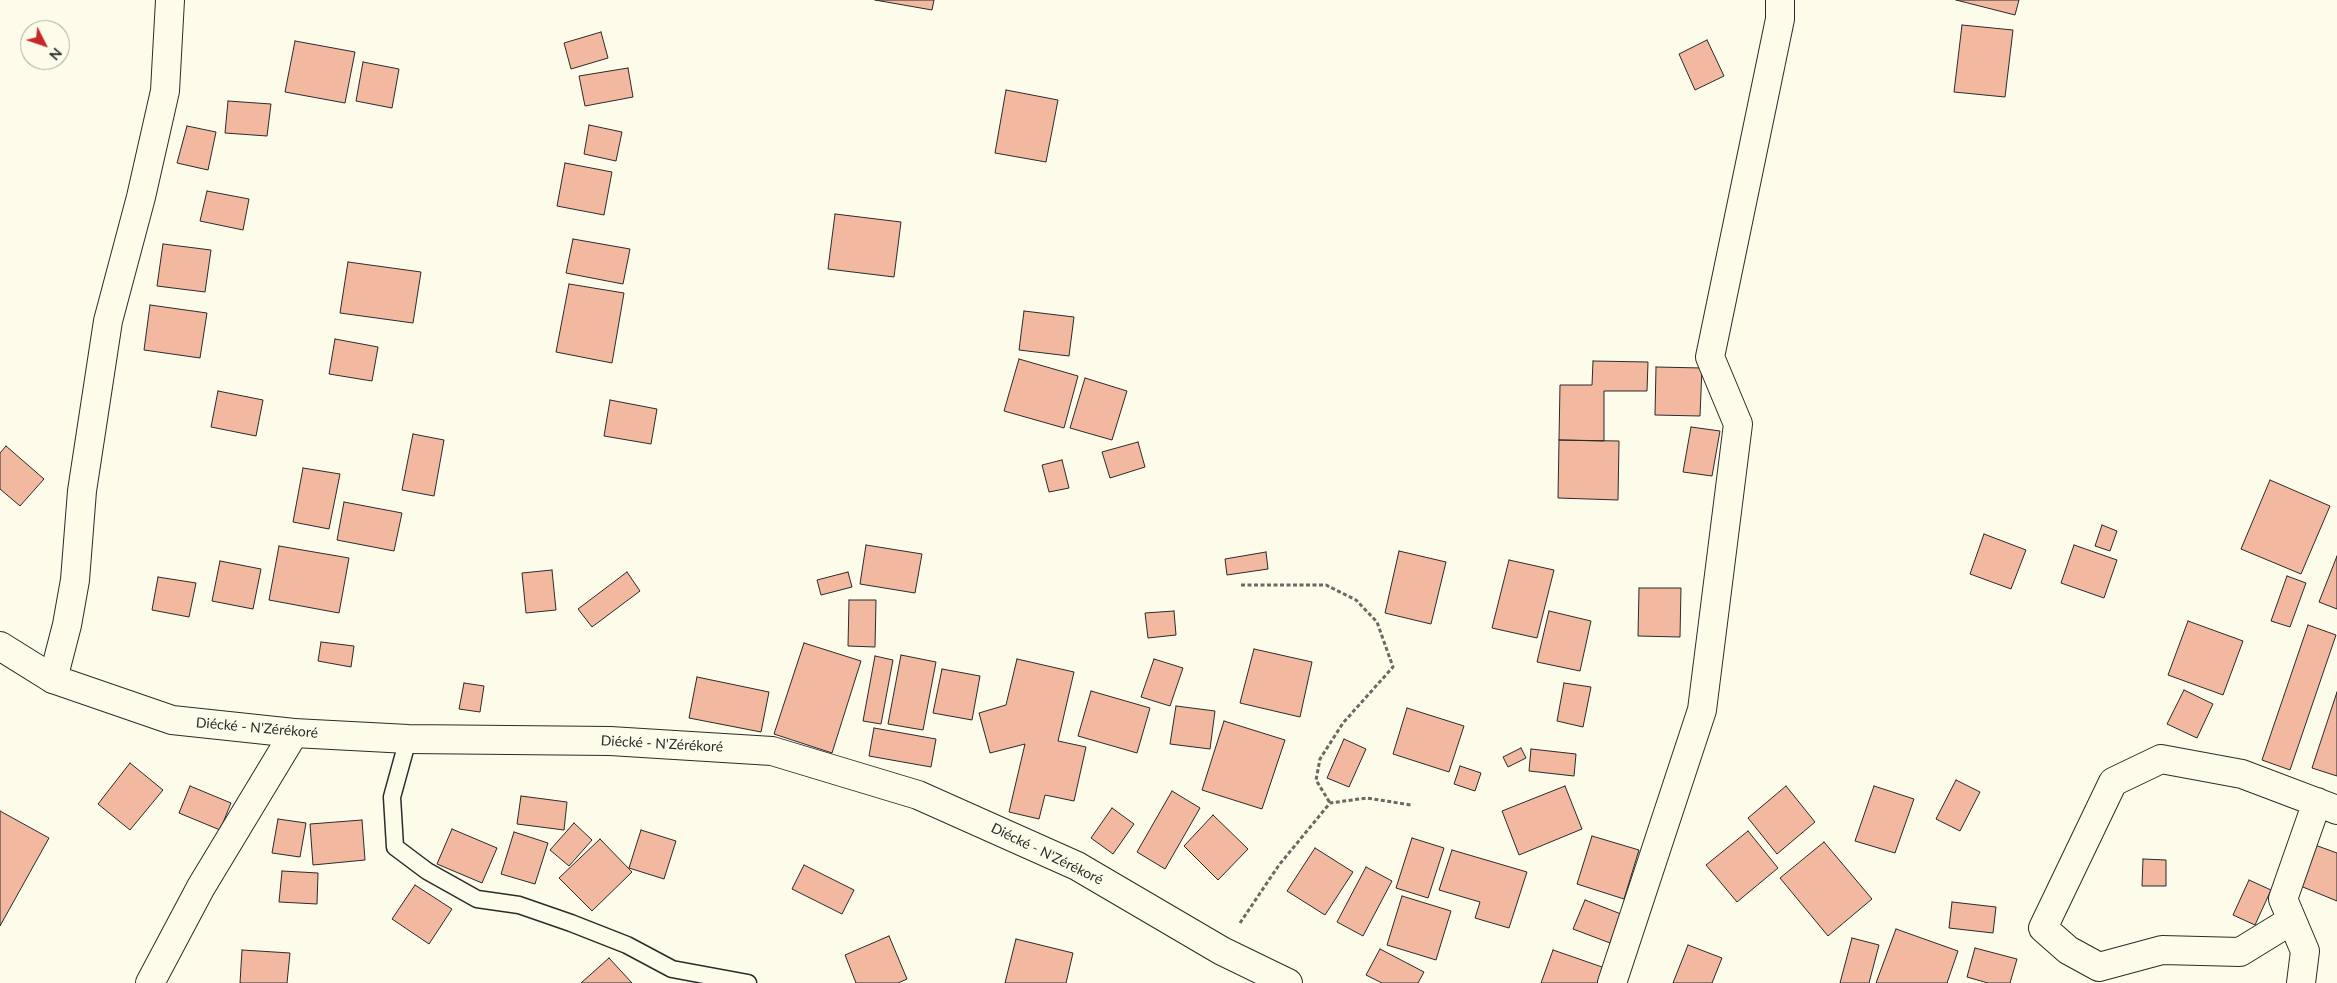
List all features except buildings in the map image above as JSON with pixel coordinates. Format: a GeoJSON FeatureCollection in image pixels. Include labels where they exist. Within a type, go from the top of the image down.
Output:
{"type":"FeatureCollection","features":[{"type":"Feature","properties":{"kind":"main road"},"geometry":{"type":"LineString","coordinates":[[53,679],[67,625],[73,589],[82,491],[108,321],[141,197],[165,91],[170,0]]}},
{"type":"Feature","properties":{"kind":"main road"},"geometry":{"type":"LineString","coordinates":[[1612,983],[1702,710],[1738,424],[1710,358],[1780,19],[1780,0]]}},
{"type":"Feature","properties":{"kind":"main road","name":"Diécké - N'Zérékoré"},"geometry":{"type":"LineString","coordinates":[[0,646],[53,679],[172,720],[294,732],[408,739],[610,740],[772,751],[918,794],[1077,866],[1222,951],[1288,983]]}},
{"type":"Feature","properties":{"kind":"main road"},"geometry":{"type":"LineString","coordinates":[[150,983],[201,886],[294,732]]}},
{"type":"Feature","properties":{"kind":"main road"},"geometry":{"type":"LineString","coordinates":[[2292,920],[2240,952],[2162,950],[2099,967],[2068,950],[2043,928],[2113,782],[2161,759],[2242,774],[2327,806],[2282,899],[2292,920],[2306,951],[2301,983]]}},
{"type":"Feature","properties":{"kind":"lane"},"geometry":{"type":"LineString","coordinates":[[408,739],[392,797],[395,847],[428,871],[477,899],[520,905],[571,923],[627,945],[672,969],[748,983]]}},
{"type":"Feature","properties":{"kind":"path"},"geometry":{"type":"LineString","coordinates":[[1241,585],[1326,585],[1356,600],[1377,622],[1393,667],[1343,723],[1320,759],[1316,780],[1330,803]]}},
{"type":"Feature","properties":{"kind":"path"},"geometry":{"type":"LineString","coordinates":[[1222,951],[1279,865],[1330,803],[1367,798],[1411,805]]}}]}
